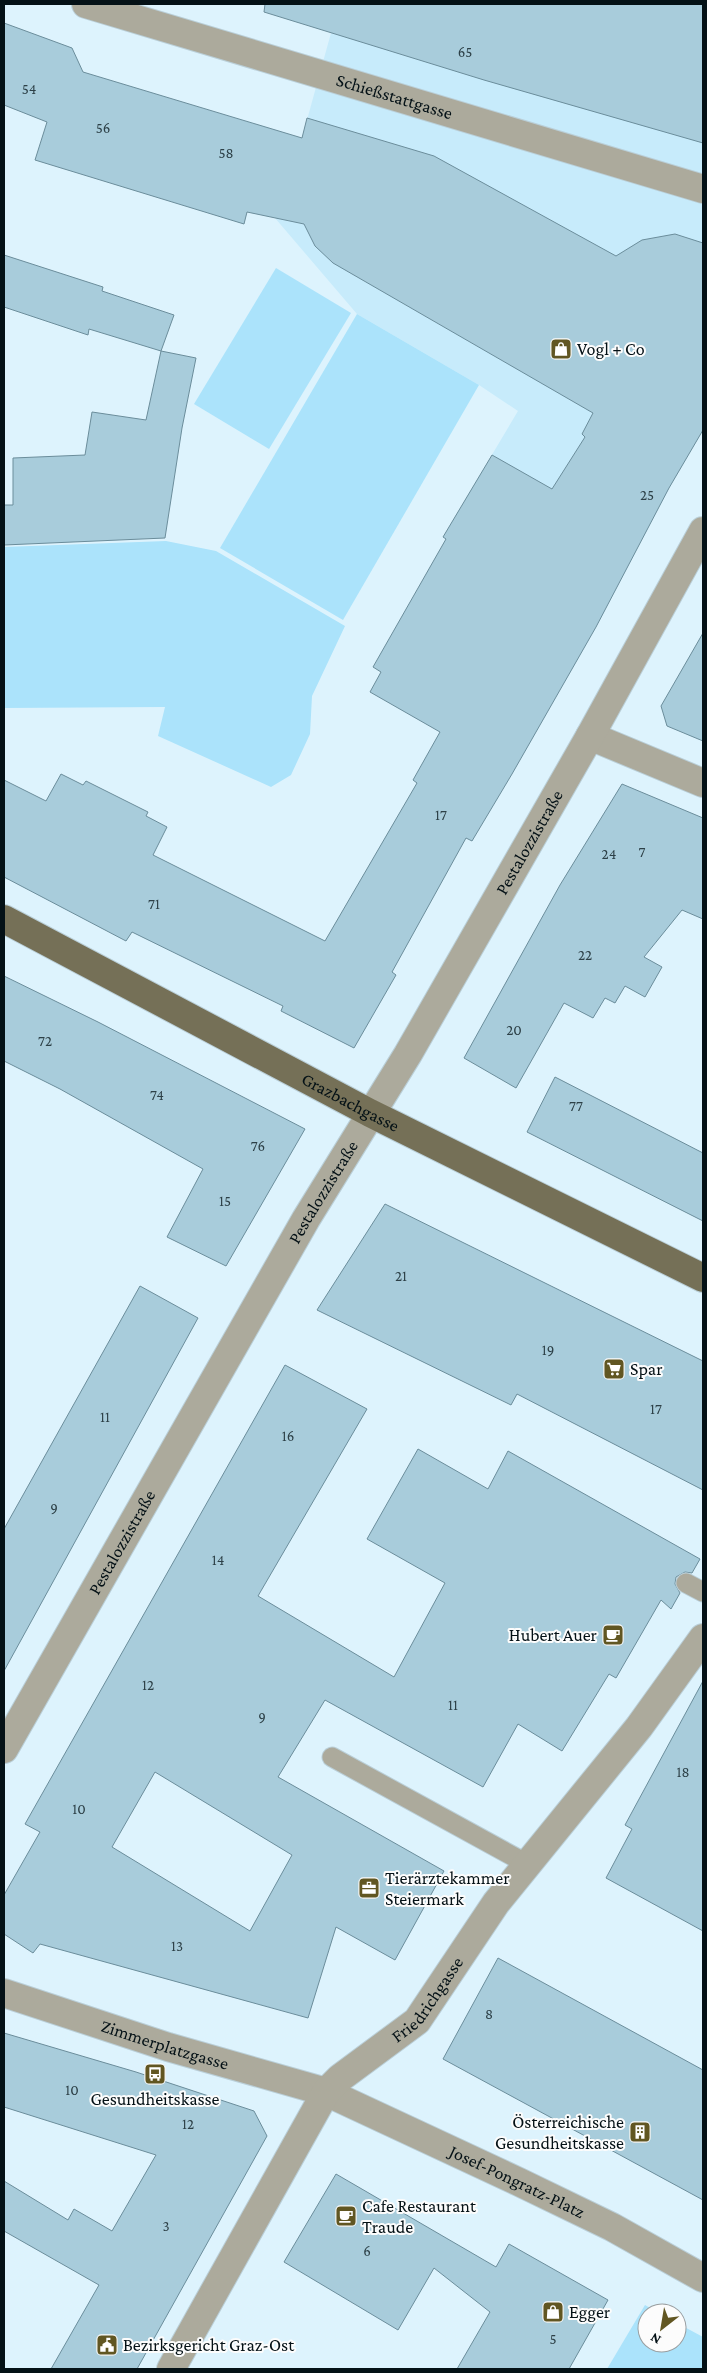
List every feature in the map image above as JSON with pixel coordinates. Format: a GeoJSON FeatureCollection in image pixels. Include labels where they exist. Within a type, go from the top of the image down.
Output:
{"type":"FeatureCollection","features":[{"type":"Feature","properties":{"kind":"main road","name":"Grazbachgasse"},"geometry":{"type":"LineString","coordinates":[[4,919],[370,1114],[703,1278]]}},
{"type":"Feature","properties":{"kind":"street","name":"Schießstattgasse"},"geometry":{"type":"LineString","coordinates":[[86,4],[703,189]]}},
{"type":"Feature","properties":{"kind":"street","name":"Pestalozzistraße"},"geometry":{"type":"LineString","coordinates":[[4,1749],[306,1219],[408,1054],[590,736],[703,531]]}},
{"type":"Feature","properties":{"kind":"street"},"geometry":{"type":"LineString","coordinates":[[590,736],[703,783]]}},
{"type":"Feature","properties":{"kind":"street","name":"Friedrichgasse"},"geometry":{"type":"LineString","coordinates":[[171,2369],[326,2092],[340,2078],[417,2021],[496,1903],[639,1727],[703,1638]]}},
{"type":"Feature","properties":{"kind":"street","name":"Zimmerplatzgasse"},"geometry":{"type":"LineString","coordinates":[[4,1993],[168,2047],[326,2092]]}},
{"type":"Feature","properties":{"kind":"street","name":"Josef-Pongratz-Platz"},"geometry":{"type":"LineString","coordinates":[[326,2092],[519,2182],[612,2228],[703,2278]]}},
{"type":"Feature","properties":{"kind":"lane"},"geometry":{"type":"LineString","coordinates":[[686,1583],[703,1592]]}},
{"type":"Feature","properties":{"kind":"lane"},"geometry":{"type":"LineString","coordinates":[[332,1757],[529,1864]]}},
{"type":"Feature","properties":{"kind":"shaded area","name":"Vogl + Co"},"geometry":{"type":"Polygon","coordinates":[[[339,4],[703,4],[703,430],[669,488],[596,627],[443,537],[518,411],[479,385],[357,314],[275,218],[280,209],[302,138],[339,4]]]}},
{"type":"Feature","properties":{"kind":"shaded area"},"geometry":{"type":"Polygon","coordinates":[[[276,268],[351,313],[269,449],[194,404],[276,268]]]}},
{"type":"Feature","properties":{"kind":"shaded area"},"geometry":{"type":"Polygon","coordinates":[[[357,314],[479,385],[343,620],[220,548],[357,314]]]}},
{"type":"Feature","properties":{"kind":"shaded area"},"geometry":{"type":"Polygon","coordinates":[[[166,541],[216,551],[345,626],[312,696],[310,734],[291,775],[271,787],[158,736],[165,707],[4,708],[4,547],[166,541]]]}},
{"type":"Feature","properties":{"kind":"shaded area"},"geometry":{"type":"Polygon","coordinates":[[[637,2318],[637,2353],[687,2353],[687,2328],[703,2337],[703,2369],[607,2369],[637,2318]]]}},
{"type":"Feature","properties":{"kind":"building"},"geometry":{"type":"Polygon","coordinates":[[[265,4],[703,4],[703,143],[484,80],[264,12],[265,4]]]}},
{"type":"Feature","properties":{"kind":"building"},"geometry":{"type":"Polygon","coordinates":[[[4,23],[72,48],[83,72],[302,138],[307,118],[434,156],[616,256],[642,240],[675,234],[703,243],[703,430],[669,488],[596,627],[512,774],[472,841],[466,838],[392,972],[396,975],[354,1048],[281,1011],[283,1006],[132,932],[126,941],[4,877],[4,780],[46,801],[61,774],[83,785],[86,781],[148,812],[146,816],[167,827],[153,855],[325,941],[417,783],[413,780],[440,732],[370,692],[381,672],[373,667],[446,539],[443,537],[492,455],[552,489],[585,437],[582,434],[593,413],[333,263],[315,246],[304,224],[247,212],[244,224],[35,160],[47,122],[4,105],[4,23]]]}},
{"type":"Feature","properties":{"kind":"building"},"geometry":{"type":"Polygon","coordinates":[[[4,255],[103,287],[102,291],[174,315],[161,351],[89,329],[88,335],[4,307],[4,255]]]}},
{"type":"Feature","properties":{"kind":"building"},"geometry":{"type":"Polygon","coordinates":[[[161,351],[196,358],[182,428],[165,538],[4,545],[4,505],[13,505],[13,458],[85,455],[92,412],[146,420],[161,351]]]}},
{"type":"Feature","properties":{"kind":"building"},"geometry":{"type":"Polygon","coordinates":[[[703,633],[703,741],[667,726],[661,706],[703,633]]]}},
{"type":"Feature","properties":{"kind":"building"},"geometry":{"type":"Polygon","coordinates":[[[622,784],[703,818],[703,919],[682,910],[644,957],[662,967],[645,997],[625,986],[615,1003],[605,998],[593,1018],[564,1003],[516,1088],[464,1058],[560,885],[622,784]]]}},
{"type":"Feature","properties":{"kind":"building"},"geometry":{"type":"Polygon","coordinates":[[[4,976],[98,1022],[305,1129],[226,1266],[167,1237],[203,1169],[60,1089],[4,1061],[4,976]]]}},
{"type":"Feature","properties":{"kind":"building"},"geometry":{"type":"Polygon","coordinates":[[[555,1077],[703,1153],[703,1221],[527,1132],[555,1077]]]}},
{"type":"Feature","properties":{"kind":"building"},"geometry":{"type":"Polygon","coordinates":[[[385,1204],[703,1361],[703,1490],[517,1394],[511,1405],[317,1310],[385,1204]]]}},
{"type":"Feature","properties":{"kind":"building"},"geometry":{"type":"Polygon","coordinates":[[[140,1286],[198,1318],[4,1671],[4,1529],[140,1286]]]}},
{"type":"Feature","properties":{"kind":"building"},"geometry":{"type":"Polygon","coordinates":[[[285,1365],[367,1409],[258,1596],[394,1677],[445,1583],[367,1539],[418,1449],[488,1489],[508,1451],[700,1559],[692,1573],[685,1572],[676,1577],[675,1584],[680,1593],[671,1609],[661,1600],[616,1678],[609,1674],[562,1751],[518,1724],[483,1787],[325,1700],[278,1777],[444,1871],[395,1960],[336,1927],[308,2018],[40,1944],[33,1953],[4,1934],[4,1895],[40,1832],[25,1824],[285,1365]],[[155,1772],[112,1847],[250,1931],[292,1855],[155,1772]]]}},
{"type":"Feature","properties":{"kind":"building"},"geometry":{"type":"Polygon","coordinates":[[[703,1681],[703,1931],[606,1878],[632,1829],[625,1825],[703,1681]]]}},
{"type":"Feature","properties":{"kind":"building","name":"Österreichische Gesundheitskasse"},"geometry":{"type":"Polygon","coordinates":[[[498,1958],[703,2070],[703,2200],[443,2059],[498,1958]]]}},
{"type":"Feature","properties":{"kind":"building"},"geometry":{"type":"Polygon","coordinates":[[[4,2033],[136,2072],[254,2111],[267,2136],[137,2369],[51,2369],[99,2285],[4,2231],[4,2181],[68,2220],[74,2209],[112,2231],[156,2155],[4,2107],[4,2033]]]}},
{"type":"Feature","properties":{"kind":"building"},"geometry":{"type":"Polygon","coordinates":[[[336,2174],[496,2267],[509,2244],[608,2300],[569,2369],[457,2369],[490,2312],[434,2268],[398,2330],[284,2262],[336,2174]]]}},
{"type":"Feature","properties":{"kind":"place","name":"Vogl + Co"},"geometry":{"type":"Point","coordinates":[561,349]}},
{"type":"Feature","properties":{"kind":"place","name":"Spar"},"geometry":{"type":"Point","coordinates":[614,1369]}},
{"type":"Feature","properties":{"kind":"place","name":"Hubert Auer"},"geometry":{"type":"Point","coordinates":[613,1635]}},
{"type":"Feature","properties":{"kind":"place","name":"Tierärztekammer Steiermark"},"geometry":{"type":"Point","coordinates":[369,1888]}},
{"type":"Feature","properties":{"kind":"place","name":"Gesundheitskasse"},"geometry":{"type":"Point","coordinates":[155,2074]}},
{"type":"Feature","properties":{"kind":"place","name":"Österreichische Gesundheitskasse"},"geometry":{"type":"Point","coordinates":[640,2132]}},
{"type":"Feature","properties":{"kind":"place","name":"Cafe Restaurant Traude"},"geometry":{"type":"Point","coordinates":[346,2216]}},
{"type":"Feature","properties":{"kind":"place","name":"Egger"},"geometry":{"type":"Point","coordinates":[553,2312]}},
{"type":"Feature","properties":{"kind":"place","name":"Bezirksgericht Graz-Ost"},"geometry":{"type":"Point","coordinates":[107,2345]}}]}
